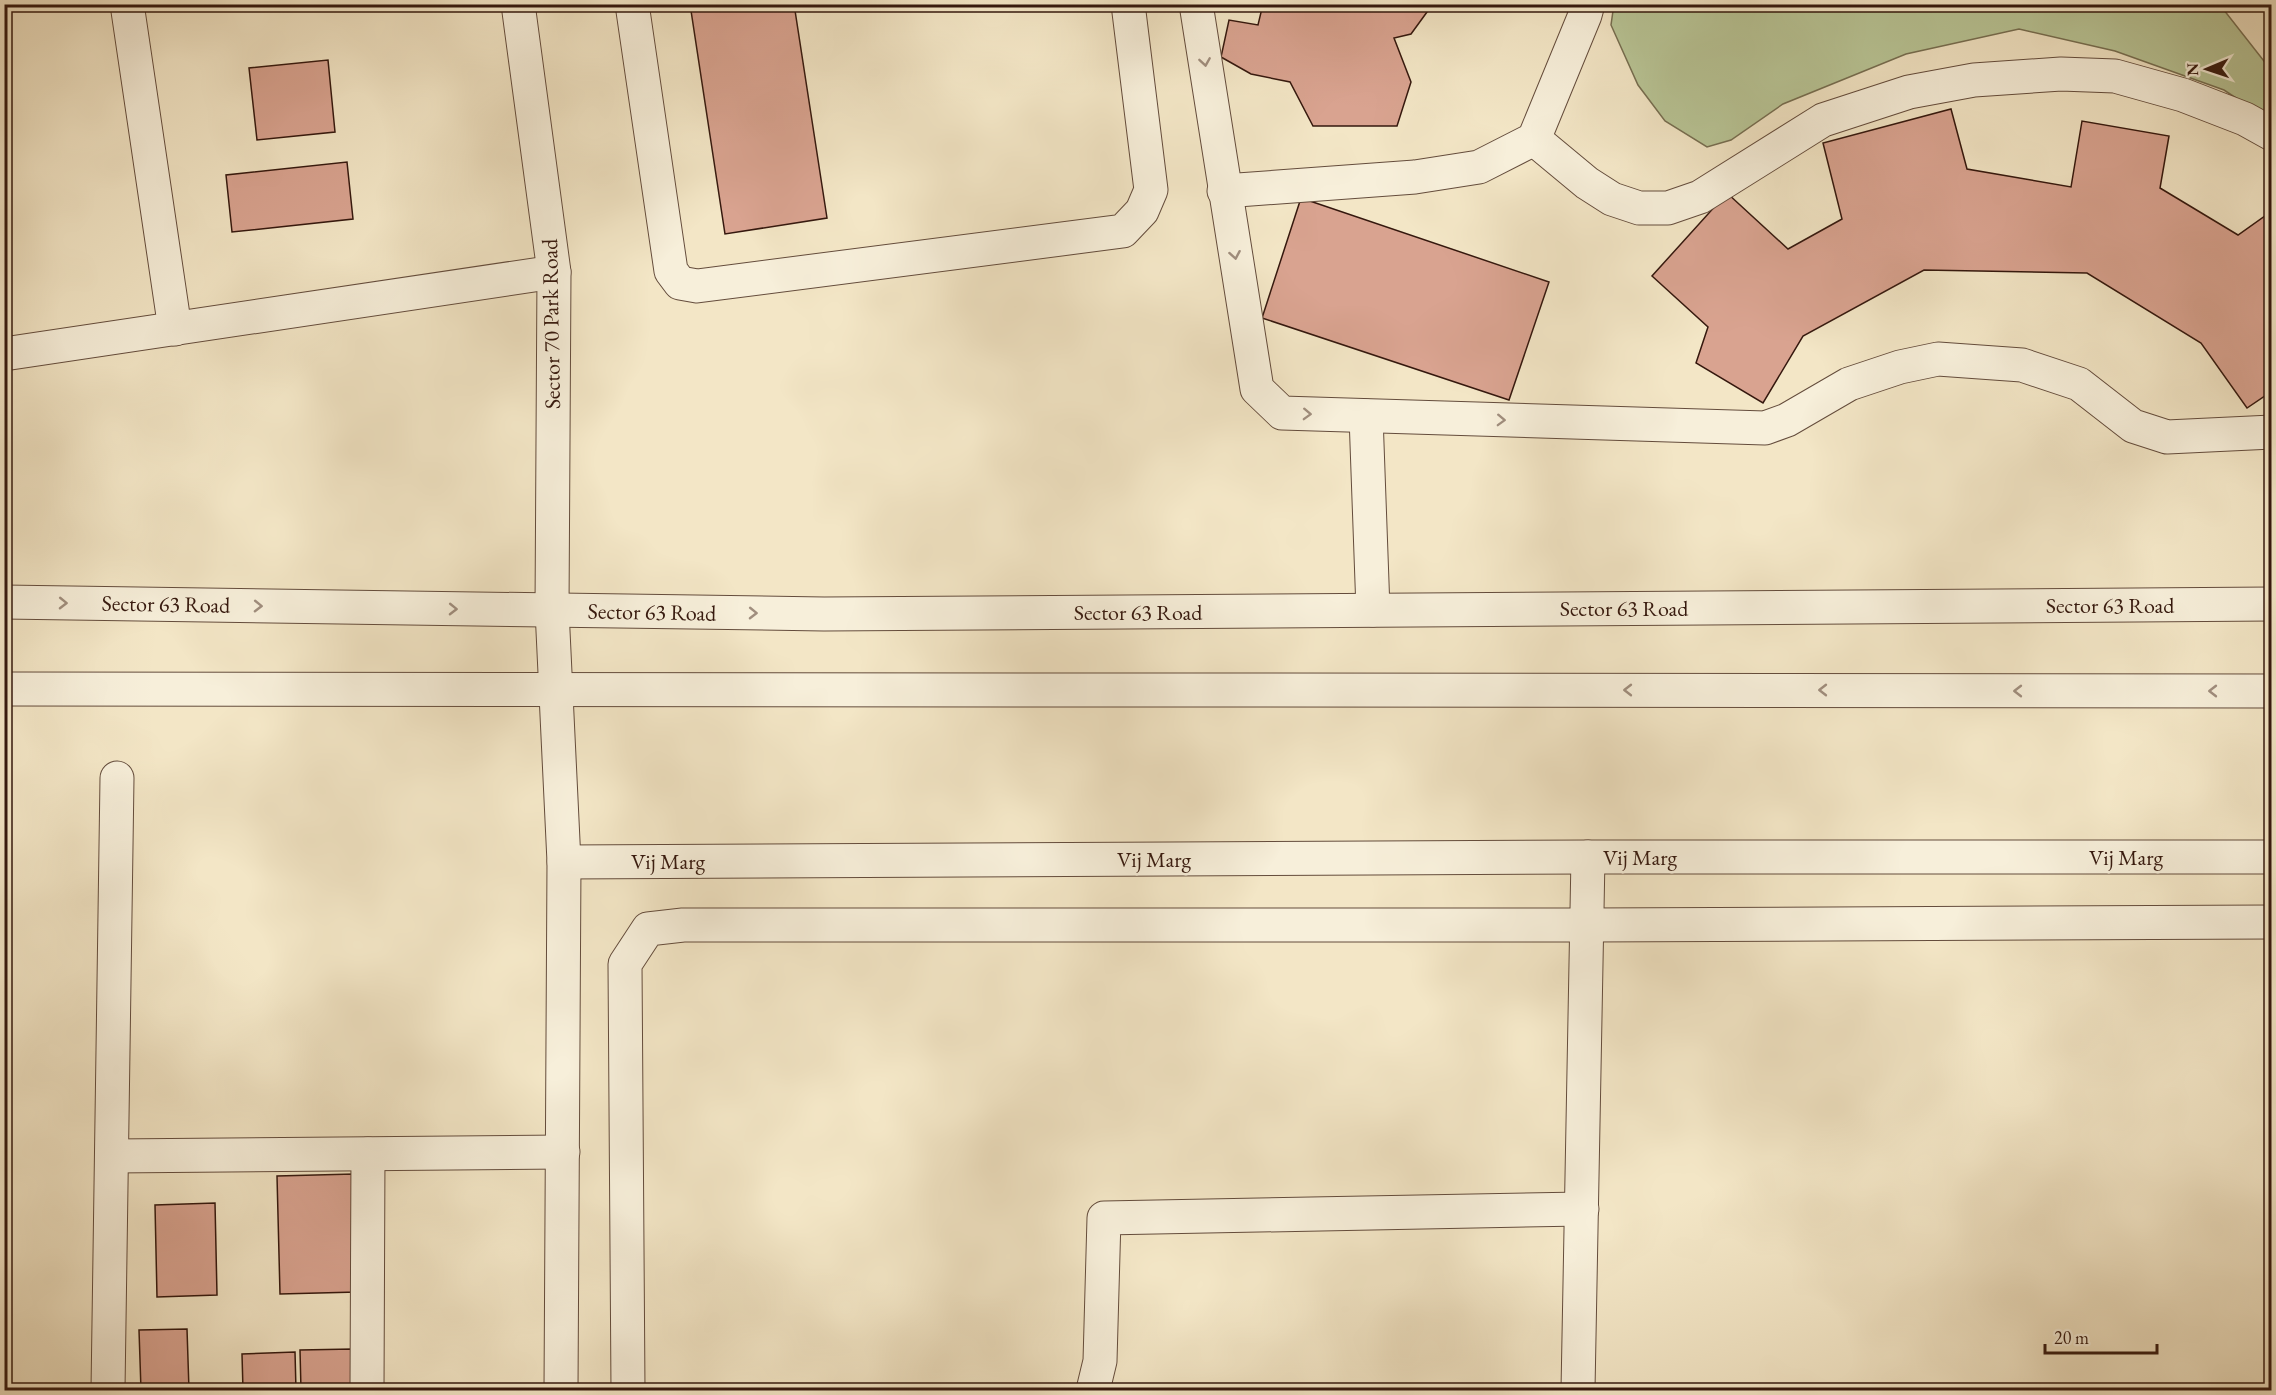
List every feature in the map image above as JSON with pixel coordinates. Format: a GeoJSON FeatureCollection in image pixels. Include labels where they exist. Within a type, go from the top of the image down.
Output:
{"type":"FeatureCollection","features":[{"type":"Feature","properties":{"kind":"street"},"geometry":{"type":"LineString","coordinates":[[127,4],[175,329]]}},
{"type":"Feature","properties":{"kind":"street","name":"Sector 70 Park Road"},"geometry":{"type":"LineString","coordinates":[[518,4],[554,272],[552,610],[564,862]]}},
{"type":"Feature","properties":{"kind":"street"},"geometry":{"type":"LineString","coordinates":[[632,4],[670,271],[680,283],[697,286],[1123,231],[1142,211],[1151,190],[1128,4]]}},
{"type":"Feature","properties":{"kind":"street"},"geometry":{"type":"LineString","coordinates":[[1196,4],[1257,389],[1282,413],[1765,428],[1787,420],[1849,384],[1900,367],[1938,360],[2022,365],[2079,384],[2133,426],[2167,437],[2271,432]]}},
{"type":"Feature","properties":{"kind":"street"},"geometry":{"type":"LineString","coordinates":[[1224,191],[1415,177],[1479,167],[1534,139],[1586,15],[1588,4]]}},
{"type":"Feature","properties":{"kind":"street"},"geometry":{"type":"LineString","coordinates":[[1534,139],[1587,183],[1612,199],[1639,207],[1668,208],[1700,197],[1823,120],[1909,92],[1974,80],[2061,74],[2115,76],[2183,95],[2245,119],[2271,134]]}},
{"type":"Feature","properties":{"kind":"street"},"geometry":{"type":"LineString","coordinates":[[4,354],[554,272]]}},
{"type":"Feature","properties":{"kind":"street"},"geometry":{"type":"LineString","coordinates":[[1366,416],[1373,610]]}},
{"type":"Feature","properties":{"kind":"street","name":"Sector 63 Road"},"geometry":{"type":"LineString","coordinates":[[4,602],[824,614],[2271,604]]}},
{"type":"Feature","properties":{"kind":"street"},"geometry":{"type":"LineString","coordinates":[[4,689],[2271,691]]}},
{"type":"Feature","properties":{"kind":"street"},"geometry":{"type":"LineString","coordinates":[[108,1390],[117,778]]}},
{"type":"Feature","properties":{"kind":"street"},"geometry":{"type":"LineString","coordinates":[[1578,1390],[1588,857]]}},
{"type":"Feature","properties":{"kind":"street","name":"Vij Marg"},"geometry":{"type":"LineString","coordinates":[[564,862],[1588,857],[2271,857]]}},
{"type":"Feature","properties":{"kind":"street"},"geometry":{"type":"LineString","coordinates":[[561,1390],[564,862]]}},
{"type":"Feature","properties":{"kind":"street"},"geometry":{"type":"LineString","coordinates":[[628,1390],[626,964],[648,929],[683,925],[2271,922]]}},
{"type":"Feature","properties":{"kind":"street"},"geometry":{"type":"LineString","coordinates":[[112,1156],[563,1152]]}},
{"type":"Feature","properties":{"kind":"street"},"geometry":{"type":"LineString","coordinates":[[367,1390],[368,1154]]}},
{"type":"Feature","properties":{"kind":"street"},"geometry":{"type":"LineString","coordinates":[[1094,1390],[1100,1360],[1104,1218],[1582,1209]]}},
{"type":"Feature","properties":{"kind":"green space"},"geometry":{"type":"Polygon","coordinates":[[[1614,4],[2220,5],[2271,70],[2271,121],[2224,90],[2115,51],[2019,29],[1906,54],[1783,104],[1731,140],[1707,147],[1665,121],[1638,85],[1611,25],[1614,4]]]}},
{"type":"Feature","properties":{"kind":"building"},"geometry":{"type":"Polygon","coordinates":[[[690,4],[794,4],[827,218],[725,234],[690,4]]]}},
{"type":"Feature","properties":{"kind":"building"},"geometry":{"type":"Polygon","coordinates":[[[1263,4],[1425,4],[1427,12],[1411,34],[1394,38],[1411,82],[1397,126],[1313,126],[1290,82],[1251,74],[1221,57],[1229,20],[1258,25],[1263,4]]]}},
{"type":"Feature","properties":{"kind":"building"},"geometry":{"type":"Polygon","coordinates":[[[2266,4],[2272,4],[2272,17],[2263,10],[2266,4]]]}},
{"type":"Feature","properties":{"kind":"building"},"geometry":{"type":"Polygon","coordinates":[[[328,60],[335,132],[257,140],[249,68],[328,60]]]}},
{"type":"Feature","properties":{"kind":"building"},"geometry":{"type":"Polygon","coordinates":[[[1951,109],[1967,169],[2071,187],[2082,121],[2169,136],[2160,188],[2238,235],[2272,211],[2272,391],[2247,408],[2201,343],[2087,273],[1924,270],[1803,336],[1763,403],[1696,363],[1708,327],[1652,276],[1727,193],[1788,249],[1842,219],[1823,143],[1951,109]]]}},
{"type":"Feature","properties":{"kind":"building"},"geometry":{"type":"Polygon","coordinates":[[[347,162],[353,219],[232,232],[226,175],[347,162]]]}},
{"type":"Feature","properties":{"kind":"building"},"geometry":{"type":"Polygon","coordinates":[[[1301,198],[1549,282],[1509,400],[1262,318],[1301,198]]]}},
{"type":"Feature","properties":{"kind":"building"},"geometry":{"type":"Polygon","coordinates":[[[354,1174],[357,1292],[280,1294],[277,1176],[354,1174]]]}},
{"type":"Feature","properties":{"kind":"building"},"geometry":{"type":"Polygon","coordinates":[[[215,1203],[217,1295],[157,1297],[155,1205],[215,1203]]]}},
{"type":"Feature","properties":{"kind":"building"},"geometry":{"type":"Polygon","coordinates":[[[187,1329],[189,1390],[141,1390],[139,1330],[187,1329]]]}},
{"type":"Feature","properties":{"kind":"building"},"geometry":{"type":"Polygon","coordinates":[[[353,1349],[354,1390],[301,1390],[300,1350],[353,1349]]]}},
{"type":"Feature","properties":{"kind":"building"},"geometry":{"type":"Polygon","coordinates":[[[295,1352],[296,1390],[243,1390],[242,1354],[295,1352]]]}}]}
